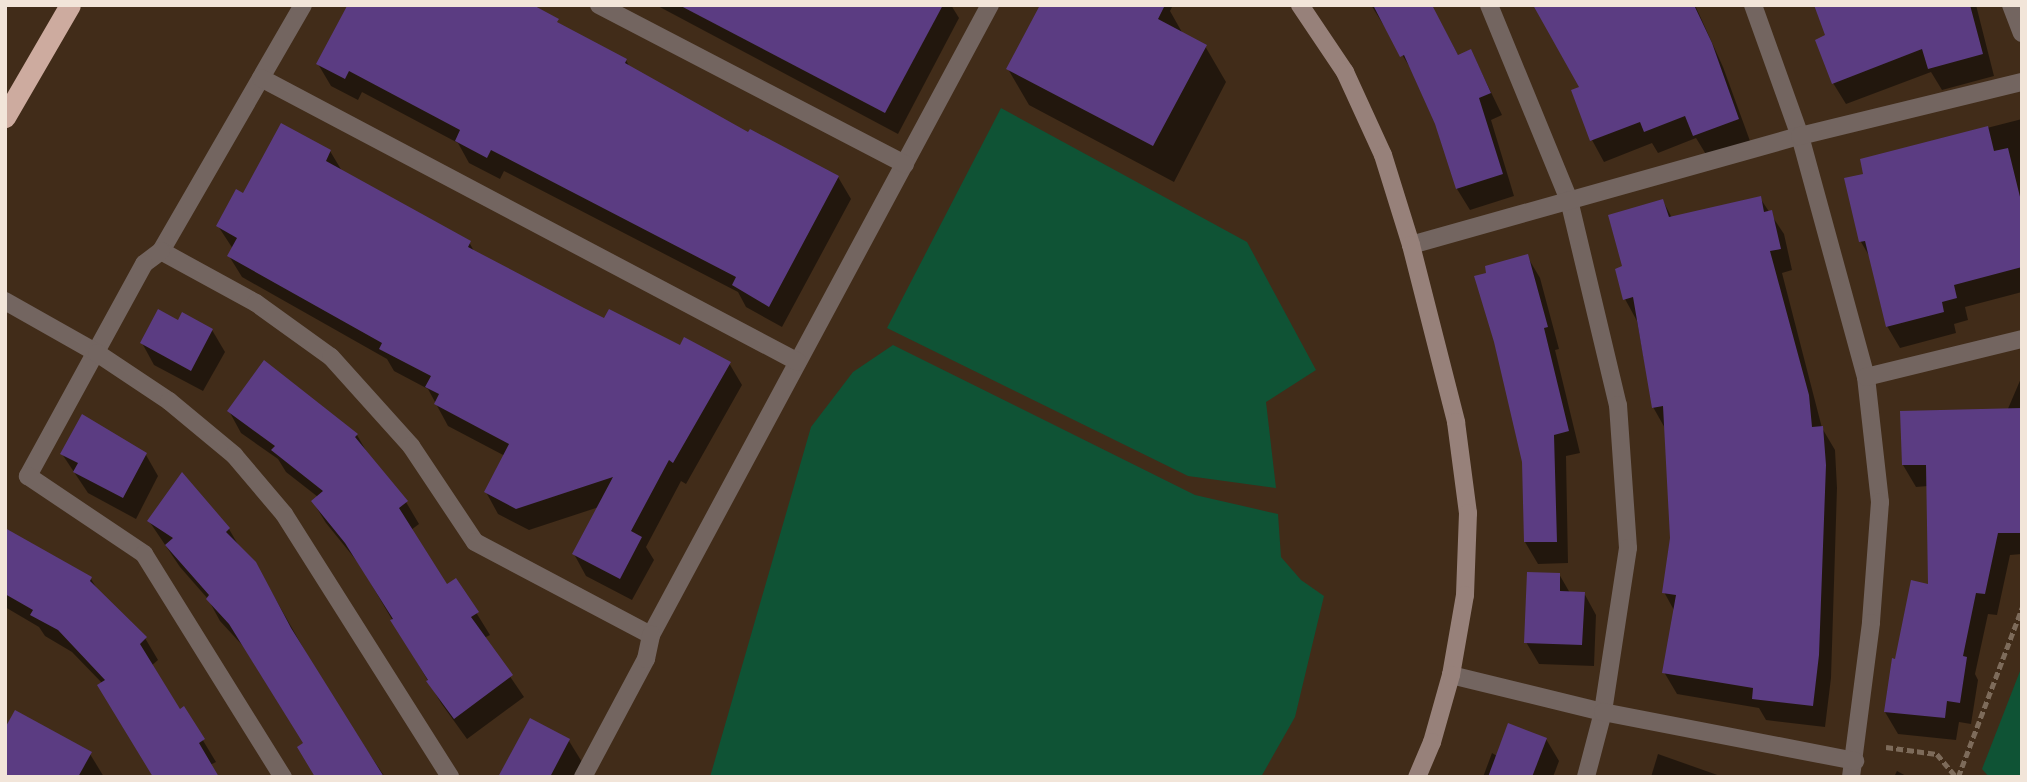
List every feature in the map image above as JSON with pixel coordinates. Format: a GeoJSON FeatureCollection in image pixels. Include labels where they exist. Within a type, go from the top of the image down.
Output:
{"type":"FeatureCollection","features":[{"type":"Feature","properties":{"kind":"highway"},"geometry":{"type":"LineString","coordinates":[[5,117],[70,5]]}},
{"type":"Feature","properties":{"kind":"street"},"geometry":{"type":"LineString","coordinates":[[283,777],[144,554],[28,476],[144,264],[161,251],[303,5]]}},
{"type":"Feature","properties":{"kind":"street"},"geometry":{"type":"LineString","coordinates":[[599,5],[905,164]]}},
{"type":"Feature","properties":{"kind":"street"},"geometry":{"type":"LineString","coordinates":[[583,777],[646,659],[650,635],[990,5]]}},
{"type":"Feature","properties":{"kind":"street"},"geometry":{"type":"LineString","coordinates":[[1300,5],[1351,83],[1383,155],[1411,245],[1456,422],[1468,513],[1465,595],[1451,675],[1432,742],[1417,777]]}},
{"type":"Feature","properties":{"kind":"street"},"geometry":{"type":"LineString","coordinates":[[1489,5],[1569,200],[1618,405],[1628,548],[1603,712],[1586,777]]}},
{"type":"Feature","properties":{"kind":"street"},"geometry":{"type":"LineString","coordinates":[[1451,675],[1853,769],[1871,623],[1880,502],[1866,377],[1800,136],[1753,5]]}},
{"type":"Feature","properties":{"kind":"street"},"geometry":{"type":"LineString","coordinates":[[2011,5],[2022,33]]}},
{"type":"Feature","properties":{"kind":"street"},"geometry":{"type":"LineString","coordinates":[[261,78],[798,362]]}},
{"type":"Feature","properties":{"kind":"street"},"geometry":{"type":"LineString","coordinates":[[1411,245],[1800,136],[2022,82]]}},
{"type":"Feature","properties":{"kind":"street"},"geometry":{"type":"LineString","coordinates":[[161,251],[256,303],[331,357],[411,446],[475,542],[650,635]]}},
{"type":"Feature","properties":{"kind":"street"},"geometry":{"type":"LineString","coordinates":[[5,301],[97,353],[169,401],[234,455],[284,514],[450,777]]}},
{"type":"Feature","properties":{"kind":"street"},"geometry":{"type":"LineString","coordinates":[[1866,377],[2022,339]]}},
{"type":"Feature","properties":{"kind":"path"},"geometry":{"type":"LineString","coordinates":[[1857,743],[1937,754],[1957,777],[2022,608]]}},
{"type":"Feature","properties":{"kind":"green space"},"geometry":{"type":"Polygon","coordinates":[[[1001,108],[1247,242],[1316,370],[1266,402],[1276,488],[1188,476],[887,328],[1001,108]]]}},
{"type":"Feature","properties":{"kind":"green space"},"geometry":{"type":"Polygon","coordinates":[[[893,345],[1195,495],[1278,514],[1281,557],[1301,580],[1324,596],[1295,717],[1261,777],[710,777],[811,427],[853,372],[893,345]]]}},
{"type":"Feature","properties":{"kind":"green space"},"geometry":{"type":"Polygon","coordinates":[[[2022,666],[2022,777],[1989,777],[1982,769],[2022,666]]]}},
{"type":"Feature","properties":{"kind":"building"},"geometry":{"type":"Polygon","coordinates":[[[533,5],[559,19],[557,22],[627,59],[625,63],[748,132],[750,129],[839,176],[769,307],[732,285],[736,277],[491,150],[487,158],[455,141],[460,130],[349,71],[345,79],[316,64],[347,6],[533,5]]]}},
{"type":"Feature","properties":{"kind":"building"},"geometry":{"type":"Polygon","coordinates":[[[679,5],[943,5],[885,113],[679,5]]]}},
{"type":"Feature","properties":{"kind":"building"},"geometry":{"type":"Polygon","coordinates":[[[1040,5],[1165,5],[1158,19],[1207,45],[1153,146],[1006,69],[1040,5]]]}},
{"type":"Feature","properties":{"kind":"building"},"geometry":{"type":"Polygon","coordinates":[[[1373,5],[1432,5],[1458,55],[1471,49],[1491,93],[1479,98],[1503,174],[1456,189],[1435,124],[1404,55],[1400,57],[1373,5]]]}},
{"type":"Feature","properties":{"kind":"building"},"geometry":{"type":"Polygon","coordinates":[[[1533,5],[1694,5],[1712,43],[1739,119],[1693,136],[1685,116],[1644,132],[1640,122],[1590,141],[1571,90],[1579,87],[1533,5]]]}},
{"type":"Feature","properties":{"kind":"building"},"geometry":{"type":"Polygon","coordinates":[[[1814,5],[1970,5],[1983,54],[1928,69],[1922,49],[1832,84],[1815,40],[1825,35],[1814,5]]]}},
{"type":"Feature","properties":{"kind":"building"},"geometry":{"type":"Polygon","coordinates":[[[281,123],[331,150],[326,161],[471,241],[468,247],[604,318],[609,309],[680,345],[684,337],[731,362],[673,463],[669,460],[631,531],[642,537],[620,579],[572,554],[613,477],[516,509],[484,492],[509,444],[434,404],[439,394],[425,387],[431,376],[379,349],[382,343],[227,256],[237,238],[216,226],[236,189],[243,193],[281,123]]]}},
{"type":"Feature","properties":{"kind":"building"},"geometry":{"type":"Polygon","coordinates":[[[1988,126],[1994,151],[2008,148],[2022,205],[2022,267],[1954,285],[1957,298],[1942,302],[1944,312],[1886,327],[1865,241],[1859,242],[1844,178],[1863,174],[1860,159],[1988,126]]]}},
{"type":"Feature","properties":{"kind":"building"},"geometry":{"type":"Polygon","coordinates":[[[1761,196],[1764,212],[1772,210],[1781,249],[1770,251],[1809,395],[1812,427],[1823,426],[1826,465],[1819,655],[1813,706],[1752,699],[1753,688],[1662,673],[1676,595],[1662,593],[1670,538],[1663,406],[1652,408],[1633,297],[1623,300],[1615,269],[1622,266],[1608,215],[1663,199],[1669,217],[1761,196]]]}},
{"type":"Feature","properties":{"kind":"building"},"geometry":{"type":"Polygon","coordinates":[[[1528,254],[1548,327],[1544,328],[1569,431],[1554,435],[1557,542],[1524,542],[1522,462],[1494,342],[1474,276],[1486,273],[1485,266],[1528,254]]]}},
{"type":"Feature","properties":{"kind":"building"},"geometry":{"type":"Polygon","coordinates":[[[158,309],[178,320],[182,312],[213,329],[191,371],[140,343],[158,309]]]}},
{"type":"Feature","properties":{"kind":"building"},"geometry":{"type":"Polygon","coordinates":[[[264,360],[358,434],[355,437],[408,501],[399,508],[447,584],[456,578],[479,612],[471,617],[513,675],[454,719],[426,681],[428,680],[390,620],[393,619],[345,543],[311,501],[323,491],[271,450],[275,446],[227,411],[264,360]]]}},
{"type":"Feature","properties":{"kind":"building"},"geometry":{"type":"Polygon","coordinates":[[[2022,408],[2022,533],[1998,533],[1985,594],[1976,593],[1963,656],[1967,657],[1960,703],[1947,701],[1945,718],[1884,712],[1892,658],[1895,659],[1911,580],[1928,584],[1926,465],[1902,465],[1900,411],[2022,408]]]}},
{"type":"Feature","properties":{"kind":"building"},"geometry":{"type":"Polygon","coordinates":[[[82,414],[147,453],[123,498],[73,472],[78,463],[60,454],[82,414]]]}},
{"type":"Feature","properties":{"kind":"building"},"geometry":{"type":"Polygon","coordinates":[[[182,472],[230,528],[226,532],[256,562],[291,628],[384,777],[315,777],[297,747],[303,743],[229,624],[206,599],[209,595],[165,545],[173,538],[147,521],[182,472]]]}},
{"type":"Feature","properties":{"kind":"building"},"geometry":{"type":"Polygon","coordinates":[[[5,528],[92,577],[90,581],[147,637],[140,644],[180,709],[184,706],[205,739],[199,743],[219,777],[153,777],[97,685],[105,680],[58,630],[30,615],[33,610],[5,594],[5,528]]]}},
{"type":"Feature","properties":{"kind":"building"},"geometry":{"type":"Polygon","coordinates":[[[1527,572],[1560,573],[1560,591],[1585,592],[1582,645],[1524,643],[1527,572]]]}},
{"type":"Feature","properties":{"kind":"building"},"geometry":{"type":"Polygon","coordinates":[[[15,710],[92,752],[78,777],[5,777],[5,728],[15,710]]]}},
{"type":"Feature","properties":{"kind":"building"},"geometry":{"type":"Polygon","coordinates":[[[530,718],[570,739],[550,777],[498,777],[530,718]]]}},
{"type":"Feature","properties":{"kind":"building"},"geometry":{"type":"Polygon","coordinates":[[[1508,723],[1547,738],[1532,777],[1488,777],[1508,723]]]}}]}
